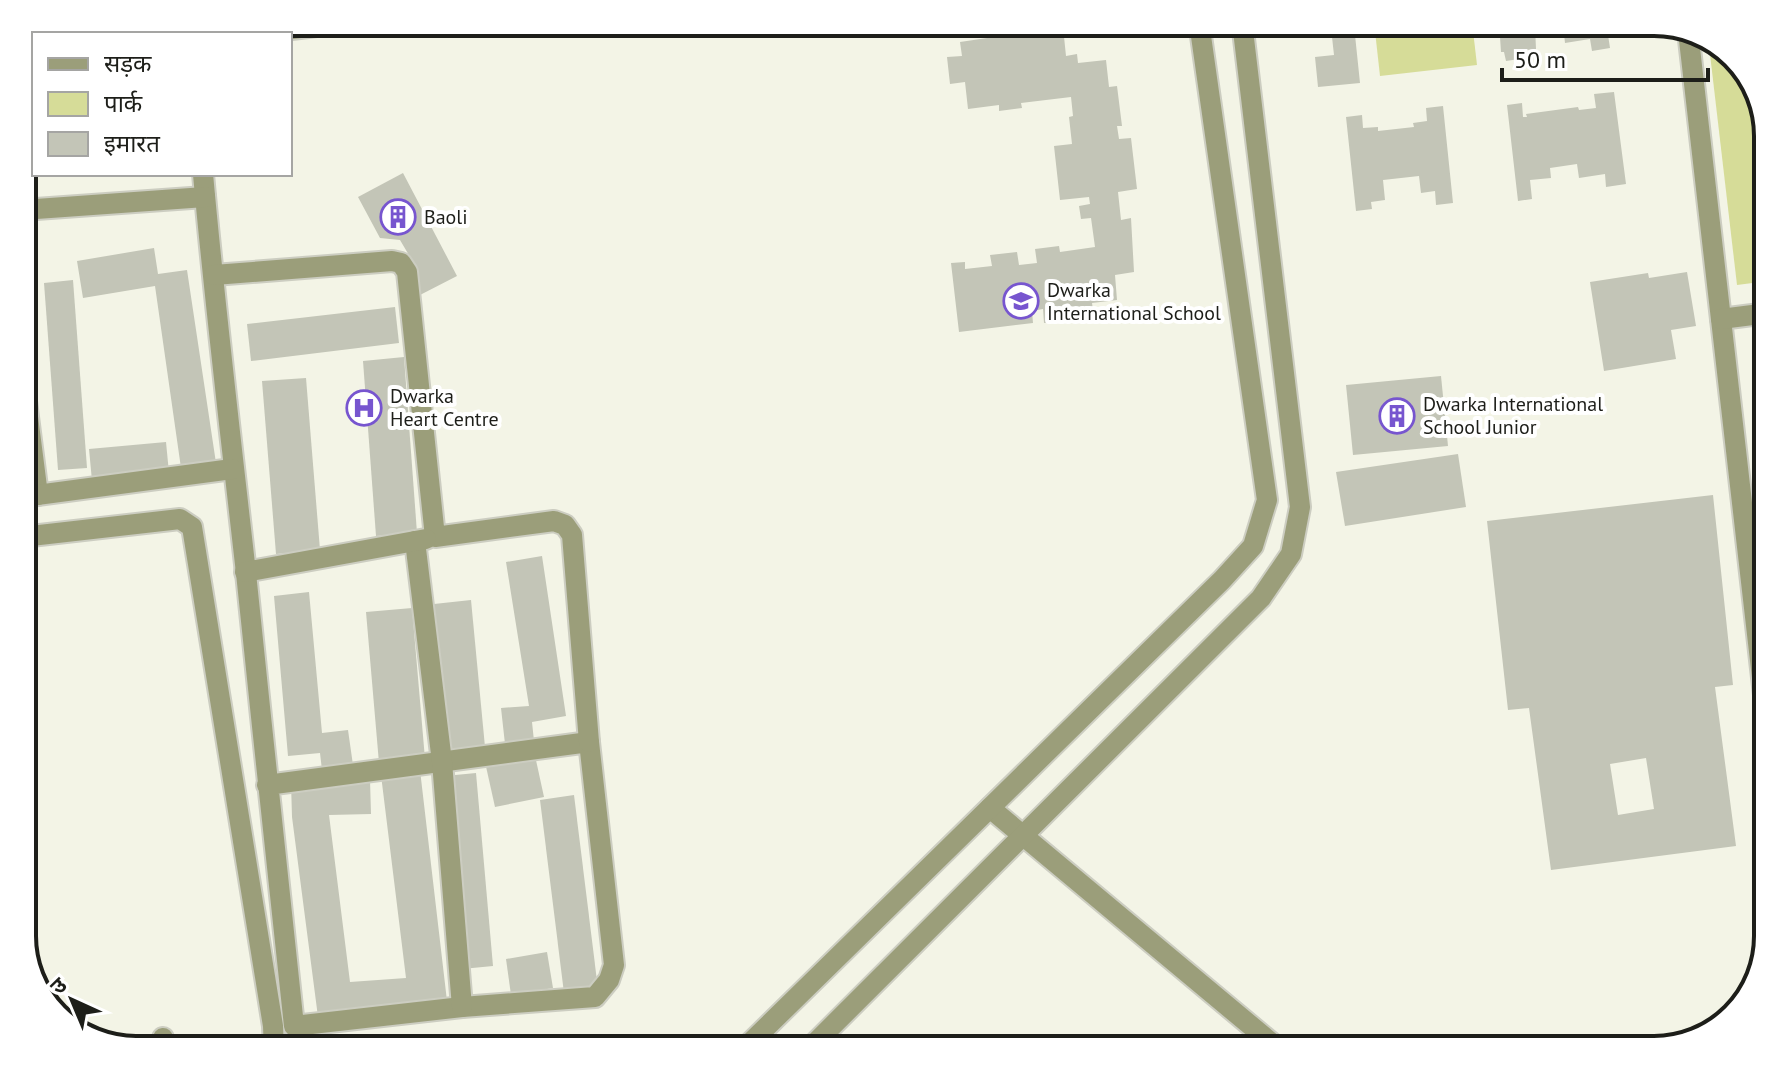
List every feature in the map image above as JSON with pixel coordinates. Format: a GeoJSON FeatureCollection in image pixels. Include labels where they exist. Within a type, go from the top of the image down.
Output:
{"type":"FeatureCollection","features":[{"type":"Feature","properties":{"kind":"street"},"geometry":{"type":"LineString","coordinates":[[757,1036],[1253,546],[1267,500],[1201,36]]}},
{"type":"Feature","properties":{"kind":"street"},"geometry":{"type":"LineString","coordinates":[[822,1036],[1261,598],[1291,554],[1300,507],[1244,36]]}},
{"type":"Feature","properties":{"kind":"street"},"geometry":{"type":"LineString","coordinates":[[1689,43],[1721,319],[1754,561]]}},
{"type":"Feature","properties":{"kind":"street"},"geometry":{"type":"LineString","coordinates":[[203,176],[232,469],[294,1026]]}},
{"type":"Feature","properties":{"kind":"street"},"geometry":{"type":"LineString","coordinates":[[36,209],[205,197]]}},
{"type":"Feature","properties":{"kind":"street"},"geometry":{"type":"LineString","coordinates":[[214,275],[392,261],[401,263],[407,272],[462,1007]]}},
{"type":"Feature","properties":{"kind":"street"},"geometry":{"type":"LineString","coordinates":[[1721,319],[1754,315]]}},
{"type":"Feature","properties":{"kind":"street"},"geometry":{"type":"LineString","coordinates":[[36,495],[232,469]]}},
{"type":"Feature","properties":{"kind":"street"},"geometry":{"type":"LineString","coordinates":[[36,535],[180,519],[192,527],[273,1036]]}},
{"type":"Feature","properties":{"kind":"street"},"geometry":{"type":"LineString","coordinates":[[245,572],[425,539],[554,521],[565,525],[572,535],[589,742],[614,965],[609,980],[595,997],[273,1026]]}},
{"type":"Feature","properties":{"kind":"street"},"geometry":{"type":"LineString","coordinates":[[267,785],[589,742]]}},
{"type":"Feature","properties":{"kind":"street"},"geometry":{"type":"LineString","coordinates":[[990,808],[1263,1036]]}},
{"type":"Feature","properties":{"kind":"green space"},"geometry":{"type":"Polygon","coordinates":[[[1376,36],[1474,36],[1477,65],[1380,76],[1376,36]]]}},
{"type":"Feature","properties":{"kind":"green space"},"geometry":{"type":"Polygon","coordinates":[[[1710,53],[1725,65],[1741,86],[1749,104],[1754,129],[1754,283],[1737,285],[1710,53]]]}},
{"type":"Feature","properties":{"kind":"building"},"geometry":{"type":"Polygon","coordinates":[[[1064,36],[1066,56],[1077,54],[1078,63],[1106,60],[1109,87],[1117,86],[1122,126],[1117,126],[1119,139],[1131,138],[1137,189],[1118,192],[1121,220],[1131,218],[1134,272],[1115,275],[1117,300],[1092,303],[1094,317],[1044,323],[1043,309],[1032,311],[1033,323],[959,332],[951,263],[965,262],[965,269],[992,266],[990,255],[1017,252],[1019,265],[1037,263],[1035,249],[1059,246],[1060,252],[1095,247],[1091,218],[1081,219],[1079,206],[1090,204],[1089,197],[1060,200],[1054,146],[1072,144],[1069,117],[1073,116],[1071,97],[1021,103],[1022,108],[999,111],[999,105],[968,109],[965,82],[950,84],[947,57],[962,56],[960,42],[987,38],[1064,36]]]}},
{"type":"Feature","properties":{"kind":"building"},"geometry":{"type":"Polygon","coordinates":[[[1355,36],[1360,83],[1318,87],[1315,57],[1334,55],[1332,37],[1355,36]]]}},
{"type":"Feature","properties":{"kind":"building"},"geometry":{"type":"Polygon","coordinates":[[[1500,36],[1535,36],[1536,49],[1518,51],[1519,59],[1506,61],[1504,52],[1501,52],[1500,36]]]}},
{"type":"Feature","properties":{"kind":"building"},"geometry":{"type":"Polygon","coordinates":[[[1564,36],[1608,36],[1610,48],[1592,51],[1590,39],[1565,43],[1564,36]]]}},
{"type":"Feature","properties":{"kind":"building"},"geometry":{"type":"Polygon","coordinates":[[[1614,92],[1626,184],[1606,187],[1605,174],[1579,178],[1577,164],[1550,168],[1551,178],[1530,180],[1532,199],[1518,201],[1507,105],[1522,103],[1523,117],[1527,117],[1526,114],[1578,107],[1579,110],[1596,108],[1594,94],[1614,92]]]}},
{"type":"Feature","properties":{"kind":"building"},"geometry":{"type":"Polygon","coordinates":[[[1443,106],[1453,203],[1436,205],[1435,191],[1421,193],[1419,176],[1383,180],[1385,200],[1371,202],[1372,209],[1356,211],[1346,117],[1362,115],[1363,128],[1378,127],[1378,131],[1414,127],[1413,123],[1427,121],[1426,108],[1443,106]]]}},
{"type":"Feature","properties":{"kind":"building","name":"Baoli"},"geometry":{"type":"Polygon","coordinates":[[[403,173],[457,276],[420,295],[413,284],[413,262],[400,240],[380,238],[358,197],[403,173]]]}},
{"type":"Feature","properties":{"kind":"building"},"geometry":{"type":"Polygon","coordinates":[[[154,248],[158,274],[187,270],[216,463],[181,468],[155,286],[83,298],[77,261],[154,248]]]}},
{"type":"Feature","properties":{"kind":"building"},"geometry":{"type":"Polygon","coordinates":[[[1687,272],[1696,326],[1671,330],[1676,359],[1604,371],[1590,282],[1648,273],[1649,278],[1687,272]]]}},
{"type":"Feature","properties":{"kind":"building"},"geometry":{"type":"Polygon","coordinates":[[[73,280],[87,468],[58,470],[44,283],[73,280]]]}},
{"type":"Feature","properties":{"kind":"building"},"geometry":{"type":"Polygon","coordinates":[[[395,307],[399,343],[251,361],[247,324],[395,307]]]}},
{"type":"Feature","properties":{"kind":"building"},"geometry":{"type":"Polygon","coordinates":[[[404,357],[417,533],[376,536],[363,361],[404,357]]]}},
{"type":"Feature","properties":{"kind":"building","name":"Dwarka International School Junior"},"geometry":{"type":"Polygon","coordinates":[[[1441,376],[1448,446],[1353,455],[1346,385],[1441,376]]]}},
{"type":"Feature","properties":{"kind":"building"},"geometry":{"type":"Polygon","coordinates":[[[306,378],[320,550],[276,554],[262,381],[306,378]]]}},
{"type":"Feature","properties":{"kind":"building"},"geometry":{"type":"Polygon","coordinates":[[[166,442],[169,473],[92,481],[89,449],[166,442]]]}},
{"type":"Feature","properties":{"kind":"building"},"geometry":{"type":"Polygon","coordinates":[[[1458,454],[1466,507],[1345,526],[1336,472],[1458,454]]]}},
{"type":"Feature","properties":{"kind":"building"},"geometry":{"type":"Polygon","coordinates":[[[1713,495],[1733,685],[1715,687],[1736,846],[1551,870],[1529,708],[1508,710],[1487,521],[1713,495]],[[1646,758],[1610,764],[1618,815],[1654,809],[1646,758]]]}},
{"type":"Feature","properties":{"kind":"building"},"geometry":{"type":"Polygon","coordinates":[[[542,556],[566,716],[532,722],[534,741],[505,744],[501,708],[529,706],[506,562],[542,556]]]}},
{"type":"Feature","properties":{"kind":"building"},"geometry":{"type":"Polygon","coordinates":[[[309,592],[322,733],[348,730],[353,765],[322,770],[320,753],[288,756],[274,596],[309,592]]]}},
{"type":"Feature","properties":{"kind":"building"},"geometry":{"type":"Polygon","coordinates":[[[471,600],[485,747],[447,750],[434,604],[471,600]]]}},
{"type":"Feature","properties":{"kind":"building"},"geometry":{"type":"Polygon","coordinates":[[[412,608],[425,759],[379,763],[366,612],[412,608]]]}},
{"type":"Feature","properties":{"kind":"building"},"geometry":{"type":"Polygon","coordinates":[[[534,751],[544,797],[495,807],[485,762],[534,751]]]}},
{"type":"Feature","properties":{"kind":"building"},"geometry":{"type":"Polygon","coordinates":[[[420,770],[447,1001],[354,1008],[354,1012],[318,1017],[292,817],[291,783],[370,780],[371,814],[329,815],[350,982],[406,978],[381,775],[420,770]]]}},
{"type":"Feature","properties":{"kind":"building"},"geometry":{"type":"Polygon","coordinates":[[[476,773],[493,966],[462,969],[445,776],[476,773]]]}},
{"type":"Feature","properties":{"kind":"building"},"geometry":{"type":"Polygon","coordinates":[[[574,795],[598,989],[564,993],[540,800],[574,795]]]}},
{"type":"Feature","properties":{"kind":"building"},"geometry":{"type":"Polygon","coordinates":[[[547,952],[553,988],[511,995],[506,959],[547,952]]]}},
{"type":"Feature","properties":{"kind":"place","name":"Baoli"},"geometry":{"type":"Point","coordinates":[398,217]}},
{"type":"Feature","properties":{"kind":"place","name":"Dwarka International School"},"geometry":{"type":"Point","coordinates":[1021,301]}},
{"type":"Feature","properties":{"kind":"place","name":"Dwarka Heart Centre"},"geometry":{"type":"Point","coordinates":[364,408]}},
{"type":"Feature","properties":{"kind":"place","name":"Dwarka International School Junior"},"geometry":{"type":"Point","coordinates":[1397,416]}}]}
